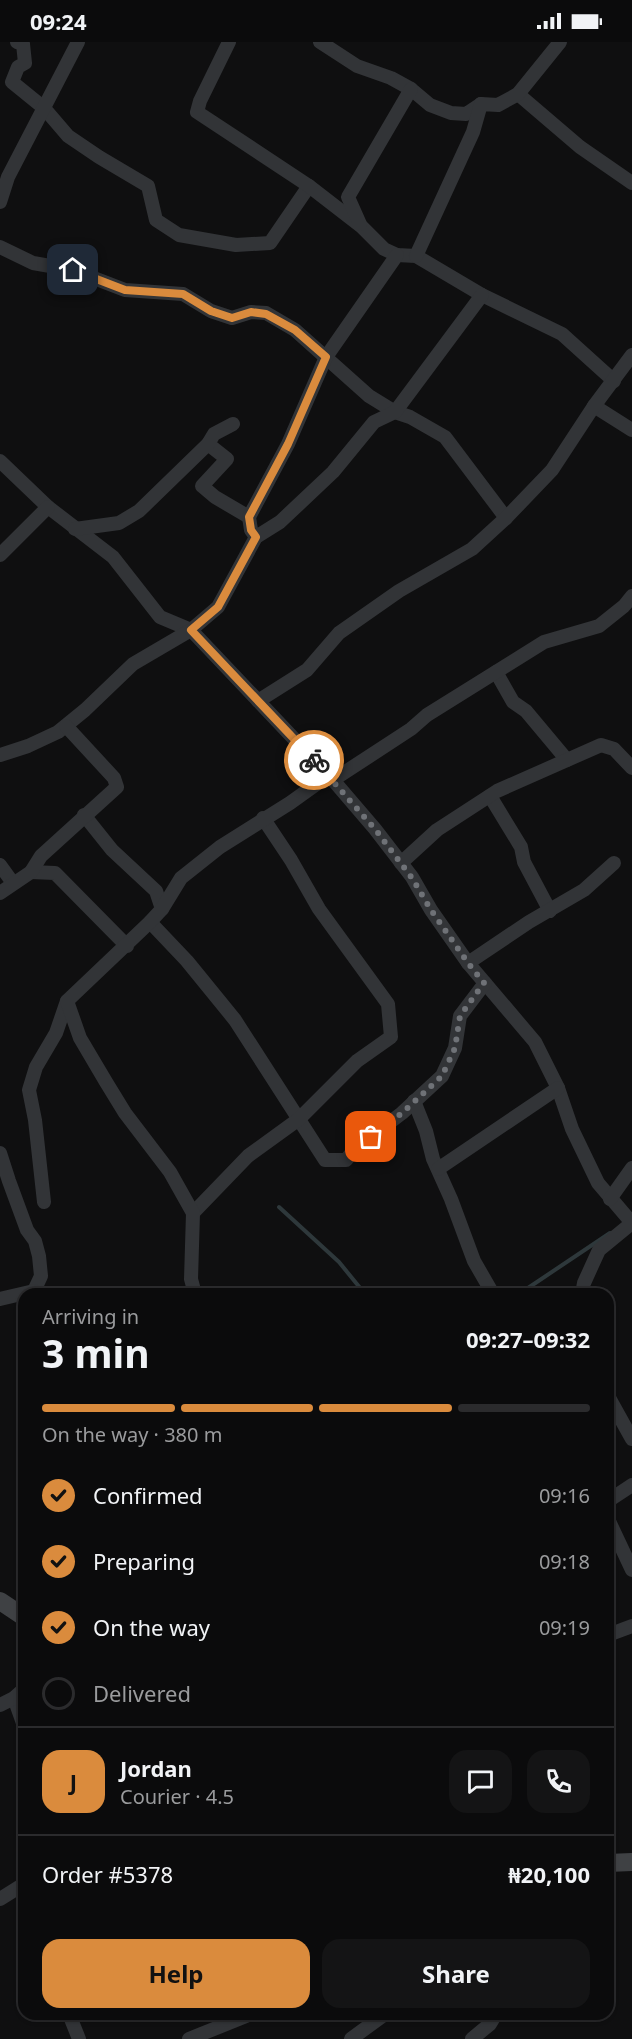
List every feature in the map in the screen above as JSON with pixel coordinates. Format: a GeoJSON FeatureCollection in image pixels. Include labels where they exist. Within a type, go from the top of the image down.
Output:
{"type":"FeatureCollection","features":[{"type":"Feature","properties":{"kind":"main road"},"geometry":{"type":"LineString","coordinates":[[0,1601],[18,1613]]}},
{"type":"Feature","properties":{"kind":"main road"},"geometry":{"type":"LineString","coordinates":[[614,1863],[632,1862]]}},
{"type":"Feature","properties":{"kind":"street"},"geometry":{"type":"LineString","coordinates":[[0,202],[8,177],[78,42]]}},
{"type":"Feature","properties":{"kind":"street"},"geometry":{"type":"LineString","coordinates":[[229,42],[200,101],[197,112],[309,186],[362,227],[384,249],[398,255],[416,256],[482,295],[562,334],[614,381]]}},
{"type":"Feature","properties":{"kind":"street"},"geometry":{"type":"LineString","coordinates":[[320,42],[357,66],[390,78],[411,89],[430,105],[451,113],[466,114],[481,104],[498,105],[518,94],[560,42]]}},
{"type":"Feature","properties":{"kind":"street"},"geometry":{"type":"LineString","coordinates":[[21,43],[25,63],[18,67],[12,82],[44,108],[68,136],[99,158],[148,186],[156,220],[179,235],[236,245],[270,243],[309,186]]}},
{"type":"Feature","properties":{"kind":"street"},"geometry":{"type":"LineString","coordinates":[[362,227],[348,197],[411,89]]}},
{"type":"Feature","properties":{"kind":"street"},"geometry":{"type":"LineString","coordinates":[[518,94],[579,147],[630,179]]}},
{"type":"Feature","properties":{"kind":"street"},"geometry":{"type":"LineString","coordinates":[[416,256],[473,132],[481,104]]}},
{"type":"Feature","properties":{"kind":"street"},"geometry":{"type":"LineString","coordinates":[[0,247],[33,263],[73,270],[125,290],[183,294],[211,311],[232,318],[251,312],[266,314],[295,330],[369,396],[445,437],[506,518]]}},
{"type":"Feature","properties":{"kind":"street"},"geometry":{"type":"LineString","coordinates":[[256,537],[251,530],[249,517],[288,444],[326,357],[398,255]]}},
{"type":"Feature","properties":{"kind":"street"},"geometry":{"type":"LineString","coordinates":[[0,755],[28,746],[58,732],[85,710],[133,664],[191,630],[218,607],[256,537],[279,522],[333,472],[374,422],[395,412],[482,295]]}},
{"type":"Feature","properties":{"kind":"street"},"geometry":{"type":"LineString","coordinates":[[258,701],[307,670],[339,633],[399,591],[472,549],[506,518],[552,470],[594,406],[632,355]]}},
{"type":"Feature","properties":{"kind":"street"},"geometry":{"type":"LineString","coordinates":[[594,406],[632,430]]}},
{"type":"Feature","properties":{"kind":"street"},"geometry":{"type":"LineString","coordinates":[[75,529],[119,523],[139,511],[208,444],[214,434],[232,424]]}},
{"type":"Feature","properties":{"kind":"street"},"geometry":{"type":"LineString","coordinates":[[208,444],[227,459],[202,486],[215,497],[249,517]]}},
{"type":"Feature","properties":{"kind":"street"},"geometry":{"type":"LineString","coordinates":[[0,461],[48,507],[113,557],[160,617],[191,630],[331,777],[401,863],[468,963],[535,1042],[558,1088],[572,1130],[598,1183],[627,1218],[599,1250],[583,1288]]}},
{"type":"Feature","properties":{"kind":"street"},"geometry":{"type":"LineString","coordinates":[[0,555],[48,507]]}},
{"type":"Feature","properties":{"kind":"street"},"geometry":{"type":"LineString","coordinates":[[44,1202],[35,1120],[29,1090],[36,1067],[56,1033],[67,1001],[150,922],[162,909],[181,879],[220,847],[263,818],[411,729],[427,716],[544,642],[599,627],[624,606],[632,596]]}},
{"type":"Feature","properties":{"kind":"street"},"geometry":{"type":"LineString","coordinates":[[496,672],[513,702],[526,711],[567,760]]}},
{"type":"Feature","properties":{"kind":"street"},"geometry":{"type":"LineString","coordinates":[[0,893],[31,872],[41,856],[117,787],[114,778],[66,726]]}},
{"type":"Feature","properties":{"kind":"street"},"geometry":{"type":"LineString","coordinates":[[401,863],[437,830],[490,796],[601,746],[614,748],[632,768]]}},
{"type":"Feature","properties":{"kind":"street"},"geometry":{"type":"LineString","coordinates":[[490,796],[521,847],[524,862],[550,911]]}},
{"type":"Feature","properties":{"kind":"street"},"geometry":{"type":"LineString","coordinates":[[84,815],[112,850],[156,891],[162,909]]}},
{"type":"Feature","properties":{"kind":"street"},"geometry":{"type":"LineString","coordinates":[[193,1213],[248,1156],[299,1119],[357,1061],[391,1036],[388,1004],[319,909],[291,860],[263,818]]}},
{"type":"Feature","properties":{"kind":"street"},"geometry":{"type":"LineString","coordinates":[[468,963],[584,890],[614,863]]}},
{"type":"Feature","properties":{"kind":"street"},"geometry":{"type":"LineString","coordinates":[[0,865],[13,883]]}},
{"type":"Feature","properties":{"kind":"street"},"geometry":{"type":"LineString","coordinates":[[31,872],[55,873],[127,946]]}},
{"type":"Feature","properties":{"kind":"street"},"geometry":{"type":"LineString","coordinates":[[150,922],[187,961],[235,1020],[325,1160],[346,1160],[355,1149],[402,1113],[442,1076],[455,1048],[460,1016],[484,983]]}},
{"type":"Feature","properties":{"kind":"street"},"geometry":{"type":"LineString","coordinates":[[67,1001],[80,1038],[106,1082],[125,1113],[170,1172],[193,1213],[190,1279],[193,1288]]}},
{"type":"Feature","properties":{"kind":"street"},"geometry":{"type":"LineString","coordinates":[[438,1169],[558,1088]]}},
{"type":"Feature","properties":{"kind":"street"},"geometry":{"type":"LineString","coordinates":[[414,1101],[426,1131],[433,1160],[474,1261],[490,1288]]}},
{"type":"Feature","properties":{"kind":"street"},"geometry":{"type":"LineString","coordinates":[[0,1153],[27,1230],[37,1248],[41,1276],[37,1288]]}},
{"type":"Feature","properties":{"kind":"street"},"geometry":{"type":"LineString","coordinates":[[610,1199],[632,1168]]}},
{"type":"Feature","properties":{"kind":"street"},"geometry":{"type":"LineString","coordinates":[[0,1299],[18,1296]]}},
{"type":"Feature","properties":{"kind":"street"},"geometry":{"type":"LineString","coordinates":[[614,1407],[632,1439]]}},
{"type":"Feature","properties":{"kind":"street"},"geometry":{"type":"LineString","coordinates":[[614,1497],[632,1485]]}},
{"type":"Feature","properties":{"kind":"street"},"geometry":{"type":"LineString","coordinates":[[614,1532],[632,1570]]}},
{"type":"Feature","properties":{"kind":"street"},"geometry":{"type":"LineString","coordinates":[[614,1633],[632,1626]]}},
{"type":"Feature","properties":{"kind":"street"},"geometry":{"type":"LineString","coordinates":[[0,1705],[18,1695]]}},
{"type":"Feature","properties":{"kind":"street"},"geometry":{"type":"LineString","coordinates":[[0,1899],[18,1888]]}},
{"type":"Feature","properties":{"kind":"street"},"geometry":{"type":"LineString","coordinates":[[71,2020],[79,2039]]}},
{"type":"Feature","properties":{"kind":"street"},"geometry":{"type":"LineString","coordinates":[[189,2039],[236,2020]]}},
{"type":"Feature","properties":{"kind":"street"},"geometry":{"type":"LineString","coordinates":[[351,2039],[377,2020]]}},
{"type":"Feature","properties":{"kind":"street"},"geometry":{"type":"LineString","coordinates":[[472,2039],[492,2020]]}},
{"type":"Feature","properties":{"kind":"waterway"},"geometry":{"type":"LineString","coordinates":[[279,1207],[339,1262],[360,1288]]}},
{"type":"Feature","properties":{"kind":"waterway"},"geometry":{"type":"LineString","coordinates":[[528,1288],[610,1233]]}},
{"type":"Feature","properties":{"kind":"way so far"},"geometry":{"type":"LineString","coordinates":[[314,760],[375,829],[412,878],[431,910],[484,983],[460,1016],[455,1048],[442,1076],[402,1113],[371,1137]]}},
{"type":"Feature","properties":{"kind":"route"},"geometry":{"type":"LineString","coordinates":[[73,270],[125,290],[183,294],[211,311],[232,318],[251,312],[266,314],[295,330],[326,357],[288,444],[249,517],[251,530],[256,537],[218,607],[191,630],[314,760]]}}]}
